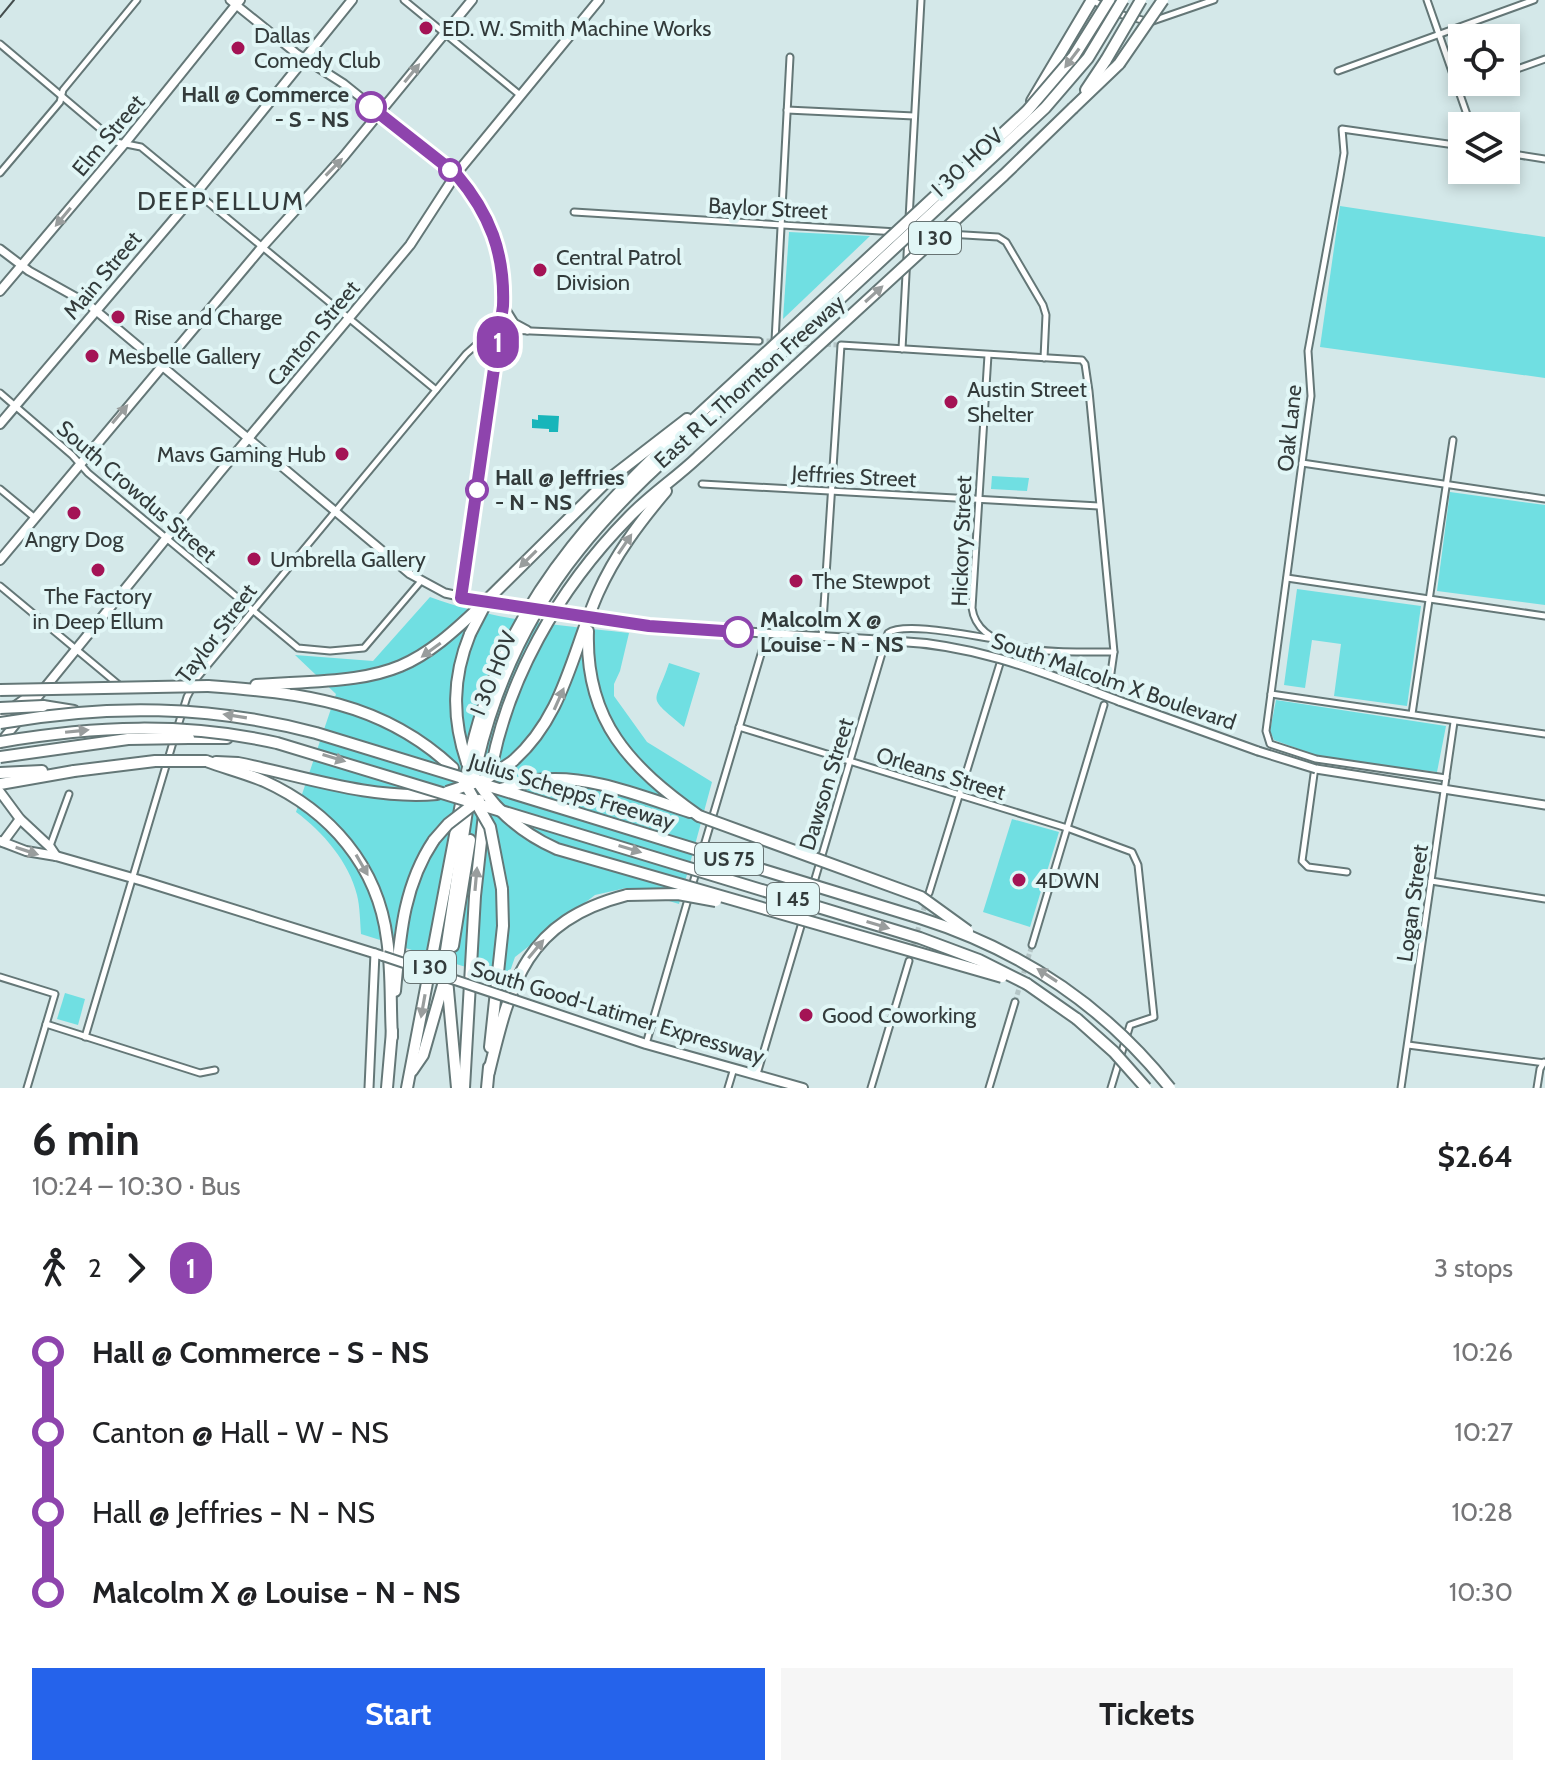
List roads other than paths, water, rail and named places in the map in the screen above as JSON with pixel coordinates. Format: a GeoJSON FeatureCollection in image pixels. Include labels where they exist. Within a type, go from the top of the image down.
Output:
{"type":"FeatureCollection","features":[{"type":"Feature","properties":{"kind":"highway"},"geometry":{"type":"LineString","coordinates":[[1027,111],[1093,0]]}},
{"type":"Feature","properties":{"kind":"highway","name":"East R L Thornton Freeway"},"geometry":{"type":"LineString","coordinates":[[407,1088],[471,751],[484,700],[499,664],[538,591],[587,525],[727,389],[1027,111],[1074,56],[1109,0]]}},
{"type":"Feature","properties":{"kind":"highway","name":"I 30 HOV"},"geometry":{"type":"LineString","coordinates":[[459,1087],[446,977],[449,926],[475,769],[488,719],[517,646],[562,572],[597,529],[1045,108],[1088,58],[1126,0]]}},
{"type":"Feature","properties":{"kind":"highway","name":"East R L Thornton Freeway"},"geometry":{"type":"LineString","coordinates":[[459,1087],[479,850],[492,761],[511,702],[542,632],[584,567],[631,515],[696,459],[1073,108],[1141,0]]}},
{"type":"Feature","properties":{"kind":"highway"},"geometry":{"type":"LineString","coordinates":[[1073,108],[1119,64],[1163,0]]}},
{"type":"Feature","properties":{"kind":"highway"},"geometry":{"type":"LineString","coordinates":[[0,690],[347,680],[383,674],[407,665],[429,652],[489,598],[627,464],[727,389]]}},
{"type":"Feature","properties":{"kind":"highway"},"geometry":{"type":"LineString","coordinates":[[0,784],[155,761],[206,761],[238,763],[409,796],[437,794],[470,786],[513,761],[537,736],[557,704],[588,617],[608,572],[626,542],[657,502],[696,459]]}},
{"type":"Feature","properties":{"kind":"highway"},"geometry":{"type":"LineString","coordinates":[[489,598],[463,650],[455,693],[456,714],[467,763],[488,798],[523,831],[557,849],[1027,984]]}},
{"type":"Feature","properties":{"kind":"highway"},"geometry":{"type":"LineString","coordinates":[[588,617],[590,672],[601,714],[629,757],[663,790],[699,816]]}},
{"type":"Feature","properties":{"kind":"highway"},"geometry":{"type":"LineString","coordinates":[[208,686],[319,698],[371,714],[416,737],[453,768],[473,795],[490,827],[502,889],[503,926],[487,1088]]}},
{"type":"Feature","properties":{"kind":"highway"},"geometry":{"type":"LineString","coordinates":[[0,708],[43,706],[76,711]]}},
{"type":"Feature","properties":{"kind":"highway","name":"Julius Schepps Freeway"},"geometry":{"type":"LineString","coordinates":[[0,720],[126,708],[190,710],[240,716],[291,727],[896,911],[981,940],[1026,962],[1080,998],[1125,1036],[1170,1088]]}},
{"type":"Feature","properties":{"kind":"highway","name":"Julius Schepps Freeway"},"geometry":{"type":"LineString","coordinates":[[0,744],[77,731],[129,727],[191,729],[253,738],[327,756],[968,955],[1027,984],[1067,1011],[1096,1035],[1146,1088]]}},
{"type":"Feature","properties":{"kind":"highway"},"geometry":{"type":"LineString","coordinates":[[0,757],[128,739],[253,738]]}},
{"type":"Feature","properties":{"kind":"highway"},"geometry":{"type":"LineString","coordinates":[[206,761],[261,780],[317,813],[344,839],[364,867],[379,901],[388,940],[392,1037]]}},
{"type":"Feature","properties":{"kind":"highway"},"geometry":{"type":"LineString","coordinates":[[0,773],[74,771]]}},
{"type":"Feature","properties":{"kind":"highway"},"geometry":{"type":"LineString","coordinates":[[387,1088],[399,941],[406,902],[418,866],[434,840],[458,815],[482,797],[512,784],[563,778],[588,781],[658,802],[921,897],[981,940]]}},
{"type":"Feature","properties":{"kind":"highway"},"geometry":{"type":"LineString","coordinates":[[489,1072],[513,985],[533,951],[571,917],[597,904],[627,895],[678,894],[817,925]]}},
{"type":"Feature","properties":{"kind":"highway","name":"I 30 HOV"},"geometry":{"type":"LineString","coordinates":[[410,1073],[423,1055],[446,977]]}},
{"type":"Feature","properties":{"kind":"main road","name":"Main Street"},"geometry":{"type":"LineString","coordinates":[[0,424],[197,192],[352,0]]}},
{"type":"Feature","properties":{"kind":"main road"},"geometry":{"type":"LineString","coordinates":[[0,560],[160,367],[380,113],[472,0]]}},
{"type":"Feature","properties":{"kind":"main road","name":"Canton Street"},"geometry":{"type":"LineString","coordinates":[[0,744],[165,538],[422,230],[456,174],[599,0]]}},
{"type":"Feature","properties":{"kind":"main road","name":"Elm Street"},"geometry":{"type":"LineString","coordinates":[[0,291],[125,143],[236,2]]}},
{"type":"Feature","properties":{"kind":"main road","name":"Canton Street"},"geometry":{"type":"LineString","coordinates":[[0,720],[22,699],[47,684]]}},
{"type":"Feature","properties":{"kind":"main road"},"geometry":{"type":"LineString","coordinates":[[0,792],[20,819],[56,856]]}},
{"type":"Feature","properties":{"kind":"main road"},"geometry":{"type":"LineString","coordinates":[[1,842],[20,819]]}},
{"type":"Feature","properties":{"kind":"main road","name":"South Good-Latimer Expressway"},"geometry":{"type":"LineString","coordinates":[[1,842],[134,878],[379,954],[646,1044],[803,1088]]}},
{"type":"Feature","properties":{"kind":"street"},"geometry":{"type":"LineString","coordinates":[[0,173],[60,102],[61,96],[137,0]]}},
{"type":"Feature","properties":{"kind":"street"},"geometry":{"type":"LineString","coordinates":[[404,0],[520,95]]}},
{"type":"Feature","properties":{"kind":"street"},"geometry":{"type":"LineString","coordinates":[[902,349],[921,0]]}},
{"type":"Feature","properties":{"kind":"street"},"geometry":{"type":"LineString","coordinates":[[1093,0],[1115,13],[1150,22],[1214,0]]}},
{"type":"Feature","properties":{"kind":"street"},"geometry":{"type":"LineString","coordinates":[[1427,0],[1448,60]]}},
{"type":"Feature","properties":{"kind":"street"},"geometry":{"type":"LineString","coordinates":[[1338,71],[1534,0]]}},
{"type":"Feature","properties":{"kind":"street"},"geometry":{"type":"LineString","coordinates":[[236,2],[303,59],[344,84],[456,174],[483,209],[495,234],[502,265],[503,306],[461,598]]}},
{"type":"Feature","properties":{"kind":"street"},"geometry":{"type":"LineString","coordinates":[[0,44],[116,142],[141,147],[436,390]]}},
{"type":"Feature","properties":{"kind":"street"},"geometry":{"type":"LineString","coordinates":[[775,341],[790,57]]}},
{"type":"Feature","properties":{"kind":"street"},"geometry":{"type":"LineString","coordinates":[[1520,68],[1545,59]]}},
{"type":"Feature","properties":{"kind":"street"},"geometry":{"type":"LineString","coordinates":[[787,110],[915,116]]}},
{"type":"Feature","properties":{"kind":"street","name":"Oak Lane"},"geometry":{"type":"LineString","coordinates":[[1316,759],[1270,744],[1266,731],[1311,396],[1308,351],[1343,158],[1342,129],[1448,144]]}},
{"type":"Feature","properties":{"kind":"street"},"geometry":{"type":"LineString","coordinates":[[1520,155],[1545,159]]}},
{"type":"Feature","properties":{"kind":"street","name":"Baylor Street"},"geometry":{"type":"LineString","coordinates":[[574,212],[998,237],[1006,242],[1043,305],[1046,315],[1044,358]]}},
{"type":"Feature","properties":{"kind":"street","name":"South Malcolm X Boulevard"},"geometry":{"type":"LineString","coordinates":[[0,249],[21,266],[96,311],[421,581],[461,598],[612,621],[934,644],[988,654],[1316,769],[1545,805]]}},
{"type":"Feature","properties":{"kind":"street"},"geometry":{"type":"LineString","coordinates":[[503,306],[511,320],[527,330]]}},
{"type":"Feature","properties":{"kind":"street"},"geometry":{"type":"LineString","coordinates":[[500,331],[759,341]]}},
{"type":"Feature","properties":{"kind":"street","name":"Taylor Street"},"geometry":{"type":"LineString","coordinates":[[85,1037],[190,690],[251,610],[436,390],[476,344],[500,331]]}},
{"type":"Feature","properties":{"kind":"street"},"geometry":{"type":"LineString","coordinates":[[822,637],[841,345],[1082,360],[1089,391],[1114,652],[1109,687]]}},
{"type":"Feature","properties":{"kind":"street","name":"Hickory Street"},"geometry":{"type":"LineString","coordinates":[[988,355],[972,608],[978,625],[994,639]]}},
{"type":"Feature","properties":{"kind":"street","name":"South Crowdus Street"},"geometry":{"type":"LineString","coordinates":[[0,393],[165,538],[298,648],[330,651],[364,648],[421,581]]}},
{"type":"Feature","properties":{"kind":"street"},"geometry":{"type":"LineString","coordinates":[[1412,714],[1453,440]]}},
{"type":"Feature","properties":{"kind":"street"},"geometry":{"type":"LineString","coordinates":[[1302,463],[1545,499]]}},
{"type":"Feature","properties":{"kind":"street","name":"Jeffries Street"},"geometry":{"type":"LineString","coordinates":[[702,484],[1099,506]]}},
{"type":"Feature","properties":{"kind":"street"},"geometry":{"type":"LineString","coordinates":[[0,489],[35,518]]}},
{"type":"Feature","properties":{"kind":"street"},"geometry":{"type":"LineString","coordinates":[[1287,578],[1545,616]]}},
{"type":"Feature","properties":{"kind":"street"},"geometry":{"type":"LineString","coordinates":[[0,586],[126,690],[190,690]]}},
{"type":"Feature","properties":{"kind":"street"},"geometry":{"type":"LineString","coordinates":[[890,641],[888,633],[897,628],[994,639],[1031,649],[1114,652]]}},
{"type":"Feature","properties":{"kind":"street"},"geometry":{"type":"LineString","coordinates":[[646,1044],[767,634]]}},
{"type":"Feature","properties":{"kind":"street","name":"Dawson Street"},"geometry":{"type":"LineString","coordinates":[[757,1074],[849,762],[890,641]]}},
{"type":"Feature","properties":{"kind":"street"},"geometry":{"type":"LineString","coordinates":[[929,893],[1006,644]]}},
{"type":"Feature","properties":{"kind":"street"},"geometry":{"type":"LineString","coordinates":[[1271,694],[1545,734]]}},
{"type":"Feature","properties":{"kind":"street"},"geometry":{"type":"LineString","coordinates":[[1032,945],[1104,705]]}},
{"type":"Feature","properties":{"kind":"street","name":"Logan Street"},"geometry":{"type":"LineString","coordinates":[[1401,1088],[1454,722]]}},
{"type":"Feature","properties":{"kind":"street","name":"Orleans Street"},"geometry":{"type":"LineString","coordinates":[[739,727],[1067,828],[1132,852],[1138,865],[1154,1017],[1130,1025],[1111,1088]]}},
{"type":"Feature","properties":{"kind":"street"},"geometry":{"type":"LineString","coordinates":[[1347,872],[1304,865],[1303,851],[1316,759],[1446,778]]}},
{"type":"Feature","properties":{"kind":"street"},"geometry":{"type":"LineString","coordinates":[[50,847],[69,794]]}},
{"type":"Feature","properties":{"kind":"street"},"geometry":{"type":"LineString","coordinates":[[1431,881],[1545,899]]}},
{"type":"Feature","properties":{"kind":"street"},"geometry":{"type":"LineString","coordinates":[[369,1088],[379,954]]}},
{"type":"Feature","properties":{"kind":"street"},"geometry":{"type":"LineString","coordinates":[[871,1088],[909,961]]}},
{"type":"Feature","properties":{"kind":"street"},"geometry":{"type":"LineString","coordinates":[[0,977],[55,994],[27,1088]]}},
{"type":"Feature","properties":{"kind":"street"},"geometry":{"type":"LineString","coordinates":[[989,1088],[1015,1002]]}},
{"type":"Feature","properties":{"kind":"street"},"geometry":{"type":"LineString","coordinates":[[46,1024],[200,1073],[215,1070]]}},
{"type":"Feature","properties":{"kind":"street"},"geometry":{"type":"LineString","coordinates":[[1408,1045],[1545,1063]]}},
{"type":"Feature","properties":{"kind":"street"},"geometry":{"type":"LineString","coordinates":[[1537,1088],[1540,1069],[1545,1063]]}},
{"type":"Feature","properties":{"kind":"street"},"geometry":{"type":"LineString","coordinates":[[728,1088],[734,1068]]}},
{"type":"Feature","properties":{"kind":"tunnel"},"geometry":{"type":"LineString","coordinates":[[759,341],[778,341]]}},
{"type":"Feature","properties":{"kind":"tunnel"},"geometry":{"type":"LineString","coordinates":[[796,343],[841,345]]}},
{"type":"Feature","properties":{"kind":"tunnel"},"geometry":{"type":"LineString","coordinates":[[909,961],[926,901]]}},
{"type":"Feature","properties":{"kind":"tunnel"},"geometry":{"type":"LineString","coordinates":[[1015,1002],[1032,945]]}},
{"type":"Feature","properties":{"kind":"tram line"},"geometry":{"type":"LineString","coordinates":[[0,17],[14,0]]}},
{"type":"Feature","properties":{"kind":"place","name":"ED. W. Smith Machine Works"},"geometry":{"type":"Point","coordinates":[426,28]}},
{"type":"Feature","properties":{"kind":"place","name":"Dallas Comedy Club"},"geometry":{"type":"Point","coordinates":[238,48]}},
{"type":"Feature","properties":{"kind":"place","name":"Hall @ Commerce - S - NS"},"geometry":{"type":"Point","coordinates":[371,107]}},
{"type":"Feature","properties":{"kind":"place","name":"Central Patrol Division"},"geometry":{"type":"Point","coordinates":[540,270]}},
{"type":"Feature","properties":{"kind":"place","name":"Rise and Charge"},"geometry":{"type":"Point","coordinates":[118,317]}},
{"type":"Feature","properties":{"kind":"place","name":"Mesbelle Gallery"},"geometry":{"type":"Point","coordinates":[92,356]}},
{"type":"Feature","properties":{"kind":"place","name":"Austin Street Shelter"},"geometry":{"type":"Point","coordinates":[951,402]}},
{"type":"Feature","properties":{"kind":"place","name":"Mavs Gaming Hub"},"geometry":{"type":"Point","coordinates":[342,454]}},
{"type":"Feature","properties":{"kind":"place","name":"Hall @ Jeffries - N - NS"},"geometry":{"type":"Point","coordinates":[477,490]}},
{"type":"Feature","properties":{"kind":"place","name":"Angry Dog"},"geometry":{"type":"Point","coordinates":[74,513]}},
{"type":"Feature","properties":{"kind":"place","name":"Umbrella Gallery"},"geometry":{"type":"Point","coordinates":[254,559]}},
{"type":"Feature","properties":{"kind":"place","name":"The Factory in Deep Ellum"},"geometry":{"type":"Point","coordinates":[98,570]}},
{"type":"Feature","properties":{"kind":"place","name":"The Stewpot"},"geometry":{"type":"Point","coordinates":[796,581]}},
{"type":"Feature","properties":{"kind":"place","name":"Malcolm X @ Louise - N - NS"},"geometry":{"type":"Point","coordinates":[738,632]}},
{"type":"Feature","properties":{"kind":"place","name":"4DWN"},"geometry":{"type":"Point","coordinates":[1019,880]}},
{"type":"Feature","properties":{"kind":"place","name":"Good Coworking"},"geometry":{"type":"Point","coordinates":[806,1015]}},
{"type":"Feature","properties":{"kind":"district","name":"DEEP ELLUM"},"geometry":{"type":"Point","coordinates":[221,201]}}]}
